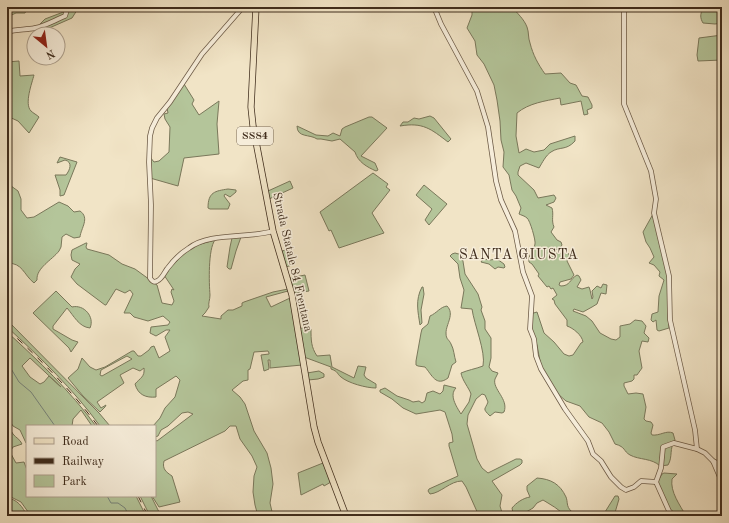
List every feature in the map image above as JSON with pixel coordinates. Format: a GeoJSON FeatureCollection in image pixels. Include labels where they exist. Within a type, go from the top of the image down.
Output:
{"type":"FeatureCollection","features":[{"type":"Feature","properties":{"kind":"main road","name":"Strada Statale 84 Frentana"},"geometry":{"type":"LineString","coordinates":[[256,7],[252,118],[258,159],[273,232],[292,295],[314,427],[319,446],[346,516]]}},
{"type":"Feature","properties":{"kind":"street"},"geometry":{"type":"LineString","coordinates":[[7,32],[36,28],[52,22],[64,16],[68,7]]}},
{"type":"Feature","properties":{"kind":"street"},"geometry":{"type":"LineString","coordinates":[[243,7],[202,54],[170,102],[157,118],[152,128],[150,136],[149,162],[151,205],[150,278],[152,281],[158,281],[167,269],[187,249],[197,244],[217,238],[259,235],[273,232]]}},
{"type":"Feature","properties":{"kind":"street"},"geometry":{"type":"LineString","coordinates":[[434,7],[441,24],[477,91],[488,127],[496,181],[501,200],[515,231],[523,272],[532,296],[530,329],[534,339],[536,356],[541,369],[565,409],[588,441],[593,454],[601,461],[611,477],[621,487],[626,490],[630,489],[641,481],[656,482]]}},
{"type":"Feature","properties":{"kind":"street"},"geometry":{"type":"LineString","coordinates":[[624,7],[624,104],[651,172],[656,199],[654,213],[669,276],[670,320],[695,430],[697,449]]}},
{"type":"Feature","properties":{"kind":"street"},"geometry":{"type":"LineString","coordinates":[[674,516],[669,510],[656,482],[661,468],[663,447],[674,443],[697,449],[705,453],[713,461],[722,482]]}},
{"type":"Feature","properties":{"kind":"street"},"geometry":{"type":"LineString","coordinates":[[713,461],[717,463],[722,461]]}},
{"type":"Feature","properties":{"kind":"green space"},"geometry":{"type":"Polygon","coordinates":[[[7,7],[30,7],[25,13],[16,13],[7,17],[7,7]]]}},
{"type":"Feature","properties":{"kind":"green space"},"geometry":{"type":"Polygon","coordinates":[[[71,7],[79,7],[72,18],[54,26],[38,26],[45,19],[68,11],[71,7]]]}},
{"type":"Feature","properties":{"kind":"green space"},"geometry":{"type":"Polygon","coordinates":[[[472,7],[512,7],[526,24],[529,41],[533,52],[545,74],[561,73],[570,83],[576,85],[582,96],[588,97],[592,105],[592,108],[587,110],[588,114],[584,115],[581,101],[561,105],[560,98],[543,101],[517,113],[516,136],[519,153],[526,149],[534,152],[544,150],[550,144],[575,136],[575,141],[569,146],[549,153],[539,168],[526,163],[520,166],[518,175],[534,190],[538,198],[554,195],[556,198],[554,202],[546,205],[552,208],[553,211],[554,227],[551,232],[562,245],[559,249],[553,250],[554,253],[568,253],[570,257],[567,261],[574,275],[571,279],[560,282],[559,285],[564,286],[568,284],[577,275],[581,280],[577,287],[582,289],[589,287],[592,299],[592,291],[597,286],[601,288],[603,284],[607,285],[606,294],[601,293],[597,304],[583,312],[574,309],[573,311],[586,316],[592,321],[600,333],[611,339],[616,340],[620,337],[620,326],[630,324],[635,320],[642,321],[646,326],[644,333],[649,338],[648,342],[642,341],[639,351],[642,368],[637,375],[634,375],[634,379],[632,381],[624,383],[624,386],[628,394],[643,394],[646,407],[644,419],[651,422],[653,425],[652,435],[668,432],[673,433],[675,440],[672,446],[668,465],[660,466],[657,463],[634,457],[628,454],[621,446],[615,444],[609,432],[602,423],[589,417],[580,406],[566,401],[558,394],[541,366],[537,345],[532,334],[530,314],[537,312],[544,333],[564,354],[569,356],[573,355],[583,342],[577,332],[567,326],[567,320],[552,299],[557,295],[553,288],[551,289],[549,286],[547,287],[538,276],[539,274],[532,264],[529,262],[529,257],[534,246],[535,239],[528,220],[519,214],[521,208],[512,190],[509,175],[503,167],[504,152],[494,85],[484,64],[477,55],[475,41],[467,28],[472,15],[472,7]]]}},
{"type":"Feature","properties":{"kind":"green space"},"geometry":{"type":"Polygon","coordinates":[[[710,7],[722,7],[722,23],[703,23],[701,19],[702,11],[703,9],[710,7]]]}},
{"type":"Feature","properties":{"kind":"green space"},"geometry":{"type":"Polygon","coordinates":[[[722,35],[722,60],[698,61],[697,55],[699,38],[722,35]]]}},
{"type":"Feature","properties":{"kind":"green space"},"geometry":{"type":"Polygon","coordinates":[[[19,61],[20,76],[34,75],[29,93],[28,104],[31,111],[39,117],[29,133],[18,121],[7,116],[7,62],[19,61]]]}},
{"type":"Feature","properties":{"kind":"green space"},"geometry":{"type":"Polygon","coordinates":[[[184,84],[194,100],[192,104],[199,115],[219,101],[217,124],[219,154],[184,158],[178,186],[150,178],[150,157],[154,162],[159,161],[169,152],[170,127],[164,114],[168,113],[167,108],[184,84]]]}},
{"type":"Feature","properties":{"kind":"green space"},"geometry":{"type":"Polygon","coordinates":[[[430,116],[434,118],[451,139],[448,142],[437,133],[421,126],[400,126],[403,122],[408,122],[414,118],[419,119],[430,116]]]}},
{"type":"Feature","properties":{"kind":"green space"},"geometry":{"type":"Polygon","coordinates":[[[372,117],[387,128],[361,156],[375,163],[378,170],[376,171],[363,164],[356,156],[355,152],[340,139],[332,141],[317,139],[301,134],[297,126],[316,135],[328,136],[333,133],[340,136],[342,129],[345,127],[372,117]]]}},
{"type":"Feature","properties":{"kind":"green space"},"geometry":{"type":"Polygon","coordinates":[[[60,157],[77,162],[64,195],[60,196],[60,190],[55,175],[66,175],[69,171],[70,164],[65,160],[57,163],[60,157]]]}},
{"type":"Feature","properties":{"kind":"green space"},"geometry":{"type":"Polygon","coordinates":[[[373,173],[388,184],[386,187],[390,190],[372,213],[384,233],[339,248],[331,230],[329,231],[320,212],[373,173]]]}},
{"type":"Feature","properties":{"kind":"green space"},"geometry":{"type":"Polygon","coordinates":[[[290,181],[293,188],[269,199],[268,191],[290,181]]]}},
{"type":"Feature","properties":{"kind":"green space"},"geometry":{"type":"Polygon","coordinates":[[[7,183],[18,191],[21,199],[21,210],[27,218],[34,217],[59,202],[68,206],[74,212],[80,211],[85,220],[80,237],[74,238],[66,234],[62,237],[59,251],[42,268],[37,276],[37,280],[34,283],[20,267],[12,263],[7,263],[7,183]]]}},
{"type":"Feature","properties":{"kind":"green space"},"geometry":{"type":"Polygon","coordinates":[[[424,185],[447,204],[429,225],[425,220],[432,209],[416,195],[424,185]]]}},
{"type":"Feature","properties":{"kind":"green space"},"geometry":{"type":"Polygon","coordinates":[[[228,189],[236,190],[236,192],[230,197],[225,194],[224,196],[230,204],[228,209],[208,208],[209,199],[213,193],[228,189]]]}},
{"type":"Feature","properties":{"kind":"green space"},"geometry":{"type":"Polygon","coordinates":[[[653,214],[668,279],[669,328],[659,331],[657,330],[656,320],[653,322],[651,320],[652,314],[658,312],[659,296],[664,280],[659,276],[660,272],[654,265],[649,263],[654,257],[646,242],[643,232],[653,214]]]}},
{"type":"Feature","properties":{"kind":"green space"},"geometry":{"type":"Polygon","coordinates":[[[241,237],[231,269],[229,269],[227,267],[232,238],[241,237]]]}},
{"type":"Feature","properties":{"kind":"green space"},"geometry":{"type":"Polygon","coordinates":[[[215,240],[210,258],[209,307],[202,316],[221,319],[221,316],[228,310],[233,310],[242,306],[242,303],[244,302],[273,292],[288,289],[288,291],[266,297],[271,307],[290,298],[302,365],[270,368],[270,360],[268,360],[269,369],[264,371],[261,355],[269,354],[268,351],[254,352],[250,369],[248,370],[248,380],[243,381],[232,390],[245,404],[254,431],[267,453],[273,484],[270,503],[273,516],[258,516],[253,492],[254,476],[257,467],[252,456],[240,439],[236,426],[230,426],[225,431],[164,461],[164,468],[166,472],[172,476],[180,502],[159,507],[153,497],[156,497],[156,440],[193,414],[188,412],[182,413],[168,426],[161,430],[156,437],[156,425],[154,425],[160,418],[165,408],[175,397],[180,380],[176,376],[156,389],[156,397],[149,397],[140,393],[135,384],[143,375],[144,368],[140,371],[133,368],[120,375],[124,383],[97,402],[101,408],[106,405],[100,412],[83,396],[68,378],[78,369],[82,358],[90,367],[96,370],[105,367],[132,351],[134,351],[138,356],[141,356],[154,346],[159,358],[170,351],[165,337],[170,330],[166,330],[156,336],[150,333],[151,327],[168,325],[170,322],[163,316],[148,321],[134,317],[130,313],[124,313],[133,294],[130,290],[125,293],[116,289],[105,305],[77,284],[71,277],[75,269],[80,264],[72,260],[72,250],[87,243],[87,249],[109,255],[122,264],[135,269],[157,285],[162,303],[172,305],[174,301],[171,292],[172,289],[174,290],[164,275],[188,249],[193,246],[215,240]],[[127,356],[101,370],[100,375],[102,376],[132,359],[127,356]]]}},
{"type":"Feature","properties":{"kind":"green space"},"geometry":{"type":"Polygon","coordinates":[[[289,249],[295,264],[286,267],[282,251],[289,249]]]}},
{"type":"Feature","properties":{"kind":"green space"},"geometry":{"type":"Polygon","coordinates":[[[455,253],[462,255],[465,274],[478,294],[485,321],[485,329],[491,338],[491,358],[489,367],[492,371],[498,373],[495,383],[503,398],[505,407],[504,412],[495,412],[490,416],[485,410],[488,402],[485,395],[482,394],[476,399],[468,415],[467,424],[477,459],[482,468],[488,473],[516,459],[522,460],[520,465],[492,481],[502,495],[500,506],[503,516],[479,516],[462,481],[453,483],[438,492],[430,494],[428,491],[429,489],[458,476],[449,446],[449,443],[453,442],[445,412],[440,410],[416,414],[403,408],[380,392],[380,390],[385,388],[397,396],[413,402],[419,401],[422,403],[425,401],[427,393],[433,391],[440,394],[443,391],[444,385],[456,388],[453,397],[461,414],[469,402],[471,394],[461,373],[483,366],[483,353],[472,309],[461,308],[464,290],[458,264],[450,256],[455,253]]]}},
{"type":"Feature","properties":{"kind":"green space"},"geometry":{"type":"Polygon","coordinates":[[[483,259],[497,259],[504,264],[505,267],[498,267],[495,269],[489,264],[481,262],[483,259]]]}},
{"type":"Feature","properties":{"kind":"green space"},"geometry":{"type":"Polygon","coordinates":[[[305,275],[309,291],[295,293],[290,278],[305,275]]]}},
{"type":"Feature","properties":{"kind":"green space"},"geometry":{"type":"Polygon","coordinates":[[[422,287],[424,294],[421,310],[422,323],[420,325],[418,297],[422,287]]]}},
{"type":"Feature","properties":{"kind":"green space"},"geometry":{"type":"Polygon","coordinates":[[[56,291],[72,307],[81,307],[84,309],[90,316],[91,320],[90,328],[83,326],[67,308],[53,326],[53,329],[78,342],[71,352],[69,348],[33,313],[56,291]]]}},
{"type":"Feature","properties":{"kind":"green space"},"geometry":{"type":"Polygon","coordinates":[[[447,306],[450,316],[446,335],[452,346],[456,362],[452,365],[448,378],[437,381],[425,367],[416,365],[416,361],[422,329],[428,324],[430,316],[447,306]]]}},
{"type":"Feature","properties":{"kind":"green space"},"geometry":{"type":"Polygon","coordinates":[[[7,320],[109,425],[99,425],[79,399],[56,374],[7,327],[7,320]]]}},
{"type":"Feature","properties":{"kind":"green space"},"geometry":{"type":"Polygon","coordinates":[[[300,328],[311,329],[312,343],[317,356],[330,355],[332,367],[354,378],[358,366],[366,367],[364,375],[376,384],[376,388],[362,386],[348,381],[331,369],[331,367],[304,357],[300,328]]]}},
{"type":"Feature","properties":{"kind":"green space"},"geometry":{"type":"Polygon","coordinates":[[[7,332],[54,377],[95,425],[91,425],[81,410],[73,419],[72,425],[26,425],[26,443],[20,430],[13,426],[8,418],[9,426],[12,432],[22,444],[13,447],[10,452],[16,463],[24,462],[26,467],[26,497],[136,497],[146,516],[31,516],[21,502],[7,495],[7,332]],[[30,358],[22,366],[30,377],[40,384],[49,376],[61,387],[30,358]]]}},
{"type":"Feature","properties":{"kind":"green space"},"geometry":{"type":"Polygon","coordinates":[[[319,371],[324,374],[324,377],[308,380],[307,373],[319,371]]]}},
{"type":"Feature","properties":{"kind":"green space"},"geometry":{"type":"Polygon","coordinates":[[[323,463],[331,482],[324,486],[323,484],[301,495],[298,473],[323,463]]]}},
{"type":"Feature","properties":{"kind":"green space"},"geometry":{"type":"Polygon","coordinates":[[[664,473],[677,474],[672,479],[672,489],[686,516],[675,516],[666,506],[657,483],[664,473]]]}},
{"type":"Feature","properties":{"kind":"green space"},"geometry":{"type":"Polygon","coordinates":[[[537,478],[551,481],[558,486],[564,492],[569,509],[576,514],[586,516],[565,516],[558,509],[543,500],[521,515],[513,513],[512,508],[516,504],[530,497],[527,486],[537,478]]]}},
{"type":"Feature","properties":{"kind":"green space"},"geometry":{"type":"Polygon","coordinates":[[[615,496],[618,496],[619,499],[614,516],[604,516],[605,512],[615,496]]]}},
{"type":"Feature","properties":{"kind":"green space"},"geometry":{"type":"Polygon","coordinates":[[[140,497],[152,497],[161,516],[150,516],[140,497]]]}},
{"type":"Feature","properties":{"kind":"green space"},"geometry":{"type":"Polygon","coordinates":[[[7,498],[14,500],[19,504],[27,516],[15,516],[11,509],[7,506],[7,498]]]}},
{"type":"Feature","properties":{"kind":"waterway"},"geometry":{"type":"LineString","coordinates":[[7,362],[19,382],[31,392],[54,425]]}},
{"type":"Feature","properties":{"kind":"waterway"},"geometry":{"type":"LineString","coordinates":[[108,497],[111,503],[118,503],[125,508],[129,516]]}},
{"type":"Feature","properties":{"kind":"railway"},"geometry":{"type":"LineString","coordinates":[[7,329],[55,375],[97,425]]}},
{"type":"Feature","properties":{"kind":"railway"},"geometry":{"type":"LineString","coordinates":[[138,497],[148,516]]}},
{"type":"Feature","properties":{"kind":"district","name":"SANTA GIUSTA"},"geometry":{"type":"Point","coordinates":[519,255]}}]}
